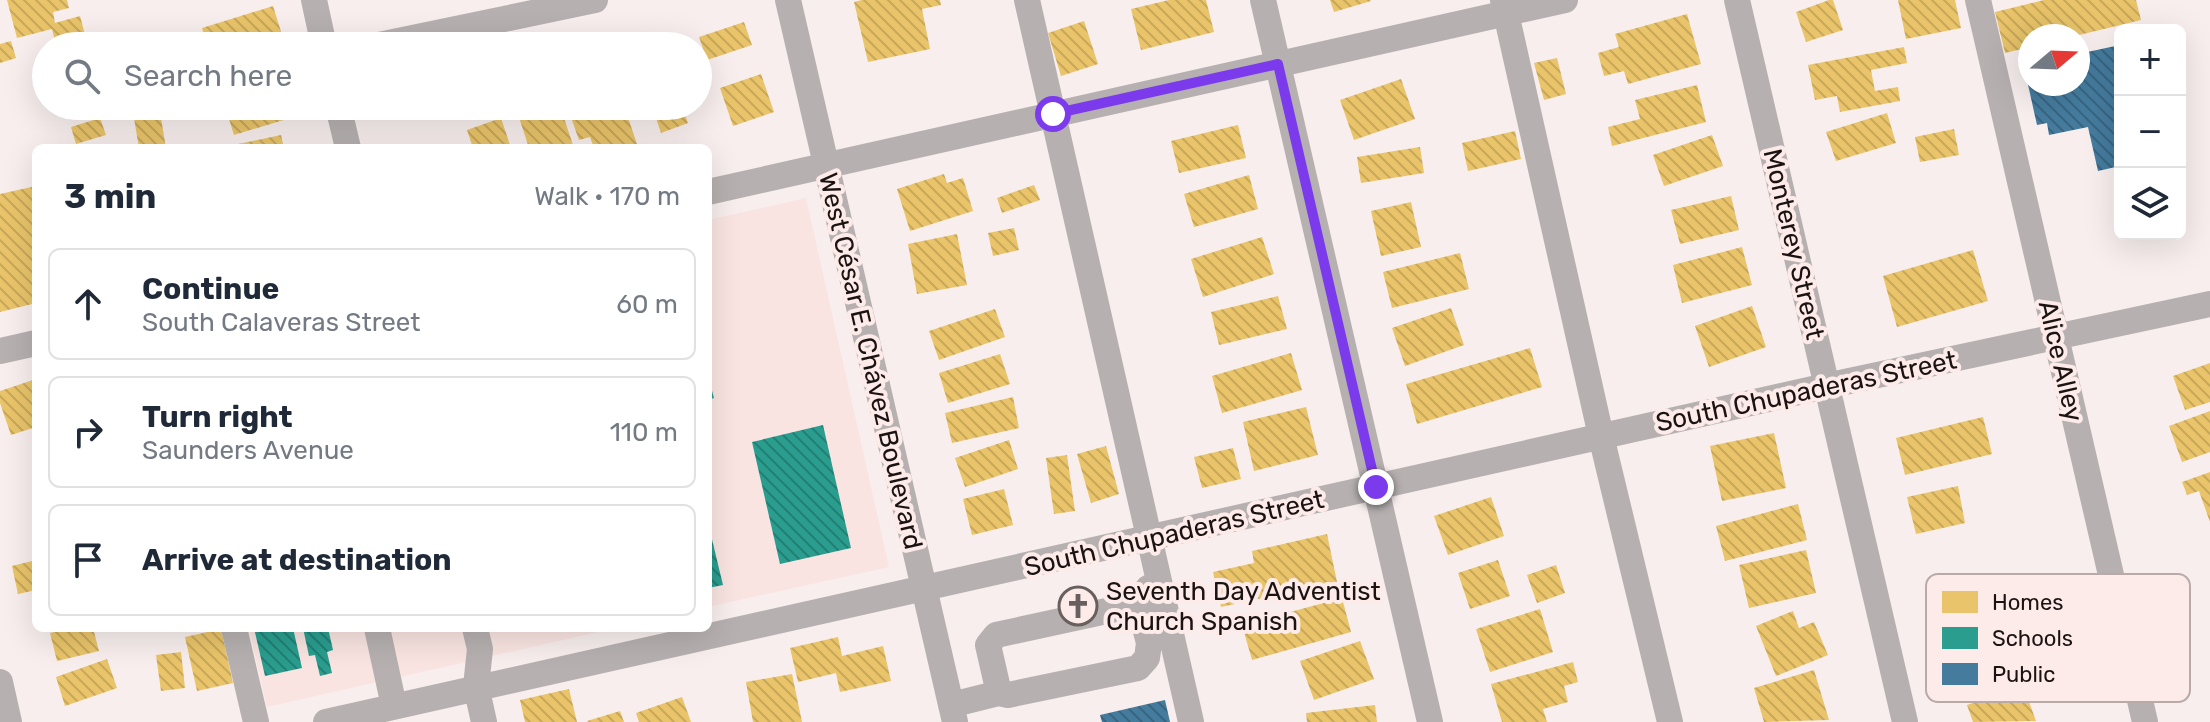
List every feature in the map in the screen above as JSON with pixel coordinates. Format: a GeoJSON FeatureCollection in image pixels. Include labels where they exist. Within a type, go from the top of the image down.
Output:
{"type":"FeatureCollection","features":[{"type":"Feature","properties":{"kind":"street"},"geometry":{"type":"LineString","coordinates":[[314,0],[321,32]]}},
{"type":"Feature","properties":{"kind":"street"},"geometry":{"type":"LineString","coordinates":[[441,32],[595,0]]}},
{"type":"Feature","properties":{"kind":"street","name":"West César E. Chávez Boulevard"},"geometry":{"type":"LineString","coordinates":[[788,0],[953,714]]}},
{"type":"Feature","properties":{"kind":"street"},"geometry":{"type":"LineString","coordinates":[[953,714],[992,694],[1008,695],[1138,668],[1147,658],[1149,643],[1149,538],[1027,0]]}},
{"type":"Feature","properties":{"kind":"street"},"geometry":{"type":"LineString","coordinates":[[1263,0],[1430,722]]}},
{"type":"Feature","properties":{"kind":"street"},"geometry":{"type":"LineString","coordinates":[[712,191],[1278,64],[1504,7],[1565,0]]}},
{"type":"Feature","properties":{"kind":"street","name":"Monterey Street"},"geometry":{"type":"LineString","coordinates":[[1737,0],[1905,722]]}},
{"type":"Feature","properties":{"kind":"street","name":"Alice Alley"},"geometry":{"type":"LineString","coordinates":[[1978,0],[2110,574]]}},
{"type":"Feature","properties":{"kind":"street"},"geometry":{"type":"LineString","coordinates":[[1504,7],[1601,436],[1670,722]]}},
{"type":"Feature","properties":{"kind":"street"},"geometry":{"type":"LineString","coordinates":[[341,120],[347,144]]}},
{"type":"Feature","properties":{"kind":"street","name":"South Chupaderas Street"},"geometry":{"type":"LineString","coordinates":[[326,722],[1826,386],[2210,304]]}},
{"type":"Feature","properties":{"kind":"street"},"geometry":{"type":"LineString","coordinates":[[0,351],[32,344]]}},
{"type":"Feature","properties":{"kind":"street"},"geometry":{"type":"LineString","coordinates":[[992,694],[988,645],[996,635],[1149,592]]}},
{"type":"Feature","properties":{"kind":"street"},"geometry":{"type":"LineString","coordinates":[[1149,592],[1191,722]]}},
{"type":"Feature","properties":{"kind":"street"},"geometry":{"type":"LineString","coordinates":[[235,632],[256,722]]}},
{"type":"Feature","properties":{"kind":"street"},"geometry":{"type":"LineString","coordinates":[[378,632],[394,706]]}},
{"type":"Feature","properties":{"kind":"street"},"geometry":{"type":"LineString","coordinates":[[476,632],[480,649],[476,686],[484,722]]}},
{"type":"Feature","properties":{"kind":"street"},"geometry":{"type":"LineString","coordinates":[[0,682],[9,722]]}},
{"type":"Feature","properties":{"kind":"street","name":"Alice Alley"},"geometry":{"type":"LineString","coordinates":[[2140,702],[2145,722]]}},
{"type":"Feature","properties":{"kind":"shaded area"},"geometry":{"type":"Polygon","coordinates":[[[806,198],[889,567],[712,606],[712,219],[806,198]]]}},
{"type":"Feature","properties":{"kind":"shaded area"},"geometry":{"type":"Polygon","coordinates":[[[250,632],[598,632],[267,707],[250,632]]]}},
{"type":"Feature","properties":{"kind":"building: Homes"},"geometry":{"type":"Polygon","coordinates":[[[7,0],[67,0],[69,8],[53,12],[55,23],[80,16],[84,32],[53,32],[52,29],[17,38],[7,0]]]}},
{"type":"Feature","properties":{"kind":"building: Homes"},"geometry":{"type":"Polygon","coordinates":[[[940,0],[941,5],[922,9],[930,49],[868,62],[854,2],[940,0]]]}},
{"type":"Feature","properties":{"kind":"building: Homes"},"geometry":{"type":"Polygon","coordinates":[[[1169,0],[1206,0],[1214,32],[1141,50],[1131,9],[1169,0]]]}},
{"type":"Feature","properties":{"kind":"building: Homes"},"geometry":{"type":"Polygon","coordinates":[[[1330,0],[1370,0],[1371,1],[1334,12],[1330,0]]]}},
{"type":"Feature","properties":{"kind":"building: Homes"},"geometry":{"type":"Polygon","coordinates":[[[1833,0],[1843,30],[1806,42],[1796,12],[1833,0]]]}},
{"type":"Feature","properties":{"kind":"building: Homes"},"geometry":{"type":"Polygon","coordinates":[[[1898,0],[1955,0],[1961,28],[1906,39],[1898,0]]]}},
{"type":"Feature","properties":{"kind":"building: Homes"},"geometry":{"type":"Polygon","coordinates":[[[2044,0],[2136,0],[2141,20],[2114,24],[2114,27],[2090,32],[2090,24],[2018,24],[2018,50],[2005,53],[1995,12],[2044,0]]]}},
{"type":"Feature","properties":{"kind":"building: Homes"},"geometry":{"type":"Polygon","coordinates":[[[273,6],[281,32],[203,32],[202,28],[273,6]]]}},
{"type":"Feature","properties":{"kind":"building: Homes"},"geometry":{"type":"Polygon","coordinates":[[[1687,14],[1701,64],[1628,84],[1624,71],[1604,76],[1598,53],[1619,47],[1615,34],[1687,14]]]}},
{"type":"Feature","properties":{"kind":"building: Homes"},"geometry":{"type":"Polygon","coordinates":[[[1084,21],[1098,64],[1061,76],[1048,33],[1084,21]]]}},
{"type":"Feature","properties":{"kind":"building: Homes"},"geometry":{"type":"Polygon","coordinates":[[[744,22],[752,45],[712,58],[712,33],[744,22]]]}},
{"type":"Feature","properties":{"kind":"building: Homes"},"geometry":{"type":"Polygon","coordinates":[[[11,41],[16,58],[0,63],[0,44],[11,41]]]}},
{"type":"Feature","properties":{"kind":"building: Homes"},"geometry":{"type":"Polygon","coordinates":[[[1904,47],[1907,63],[1871,70],[1875,91],[1898,87],[1900,101],[1840,112],[1837,96],[1815,100],[1808,65],[1904,47]]]}},
{"type":"Feature","properties":{"kind":"building: Homes"},"geometry":{"type":"Polygon","coordinates":[[[1557,58],[1566,94],[1544,100],[1534,63],[1557,58]]]}},
{"type":"Feature","properties":{"kind":"building: Homes"},"geometry":{"type":"Polygon","coordinates":[[[761,74],[774,112],[733,126],[720,88],[761,74]]]}},
{"type":"Feature","properties":{"kind":"building: Homes"},"geometry":{"type":"Polygon","coordinates":[[[1401,79],[1415,119],[1354,140],[1340,100],[1401,79]]]}},
{"type":"Feature","properties":{"kind":"building: Homes"},"geometry":{"type":"Polygon","coordinates":[[[1697,85],[1706,122],[1612,146],[1608,127],[1640,119],[1635,100],[1697,85]]]}},
{"type":"Feature","properties":{"kind":"building: Homes"},"geometry":{"type":"Polygon","coordinates":[[[1887,113],[1896,143],[1836,161],[1826,132],[1887,113]]]}},
{"type":"Feature","properties":{"kind":"building: Homes"},"geometry":{"type":"Polygon","coordinates":[[[101,120],[106,135],[76,144],[71,127],[101,120]]]}},
{"type":"Feature","properties":{"kind":"building: Homes"},"geometry":{"type":"Polygon","coordinates":[[[134,120],[161,120],[165,144],[138,144],[134,120]]]}},
{"type":"Feature","properties":{"kind":"building: Homes"},"geometry":{"type":"Polygon","coordinates":[[[229,120],[284,120],[234,135],[229,120]]]}},
{"type":"Feature","properties":{"kind":"building: Homes"},"geometry":{"type":"Polygon","coordinates":[[[502,120],[510,144],[472,144],[467,130],[502,120]]]}},
{"type":"Feature","properties":{"kind":"building: Homes"},"geometry":{"type":"Polygon","coordinates":[[[520,120],[565,120],[573,144],[528,144],[520,120]]]}},
{"type":"Feature","properties":{"kind":"building: Homes"},"geometry":{"type":"Polygon","coordinates":[[[572,120],[629,120],[637,144],[593,144],[590,137],[579,140],[572,120]]]}},
{"type":"Feature","properties":{"kind":"building: Homes"},"geometry":{"type":"Polygon","coordinates":[[[657,120],[687,120],[688,123],[661,133],[657,120]]]}},
{"type":"Feature","properties":{"kind":"building: Homes"},"geometry":{"type":"Polygon","coordinates":[[[1238,125],[1246,158],[1179,173],[1171,141],[1238,125]]]}},
{"type":"Feature","properties":{"kind":"building: Homes"},"geometry":{"type":"Polygon","coordinates":[[[1954,129],[1959,155],[1920,162],[1915,137],[1954,129]]]}},
{"type":"Feature","properties":{"kind":"building: Homes"},"geometry":{"type":"Polygon","coordinates":[[[1515,131],[1521,159],[1468,171],[1462,143],[1515,131]]]}},
{"type":"Feature","properties":{"kind":"building: Homes"},"geometry":{"type":"Polygon","coordinates":[[[281,135],[283,144],[238,144],[281,135]]]}},
{"type":"Feature","properties":{"kind":"building: Homes"},"geometry":{"type":"Polygon","coordinates":[[[1712,135],[1723,166],[1664,186],[1653,155],[1712,135]]]}},
{"type":"Feature","properties":{"kind":"building: Homes"},"geometry":{"type":"Polygon","coordinates":[[[1420,147],[1424,173],[1361,183],[1357,157],[1420,147]]]}},
{"type":"Feature","properties":{"kind":"building: Homes"},"geometry":{"type":"Polygon","coordinates":[[[944,174],[947,183],[963,178],[973,211],[910,231],[897,189],[944,174]]]}},
{"type":"Feature","properties":{"kind":"building: Homes"},"geometry":{"type":"Polygon","coordinates":[[[1249,175],[1258,209],[1194,227],[1184,194],[1249,175]]]}},
{"type":"Feature","properties":{"kind":"building: Homes"},"geometry":{"type":"Polygon","coordinates":[[[1034,185],[1040,200],[1002,213],[997,198],[1034,185]]]}},
{"type":"Feature","properties":{"kind":"building: Homes"},"geometry":{"type":"Polygon","coordinates":[[[32,187],[32,304],[0,312],[0,194],[32,187]]]}},
{"type":"Feature","properties":{"kind":"building: Homes"},"geometry":{"type":"Polygon","coordinates":[[[1731,196],[1739,230],[1680,244],[1671,210],[1731,196]]]}},
{"type":"Feature","properties":{"kind":"building: Homes"},"geometry":{"type":"Polygon","coordinates":[[[1411,202],[1421,247],[1381,256],[1371,211],[1411,202]]]}},
{"type":"Feature","properties":{"kind":"building: Homes"},"geometry":{"type":"Polygon","coordinates":[[[1014,228],[1019,250],[993,256],[988,233],[1014,228]]]}},
{"type":"Feature","properties":{"kind":"building: Homes"},"geometry":{"type":"Polygon","coordinates":[[[957,234],[967,285],[917,294],[908,244],[957,234]]]}},
{"type":"Feature","properties":{"kind":"building: Homes"},"geometry":{"type":"Polygon","coordinates":[[[1262,237],[1274,274],[1203,297],[1191,259],[1262,237]]]}},
{"type":"Feature","properties":{"kind":"building: Homes"},"geometry":{"type":"Polygon","coordinates":[[[1742,247],[1752,285],[1682,303],[1673,265],[1742,247]]]}},
{"type":"Feature","properties":{"kind":"building: Homes"},"geometry":{"type":"Polygon","coordinates":[[[1973,250],[1988,301],[1897,327],[1883,276],[1973,250]]]}},
{"type":"Feature","properties":{"kind":"building: Homes"},"geometry":{"type":"Polygon","coordinates":[[[1460,253],[1469,289],[1392,308],[1383,272],[1460,253]]]}},
{"type":"Feature","properties":{"kind":"building: Homes"},"geometry":{"type":"Polygon","coordinates":[[[1278,296],[1287,329],[1219,345],[1211,312],[1278,296]]]}},
{"type":"Feature","properties":{"kind":"building: Homes"},"geometry":{"type":"Polygon","coordinates":[[[1752,306],[1766,347],[1709,367],[1695,326],[1752,306]]]}},
{"type":"Feature","properties":{"kind":"building: Homes"},"geometry":{"type":"Polygon","coordinates":[[[1451,308],[1464,345],[1405,366],[1392,328],[1451,308]]]}},
{"type":"Feature","properties":{"kind":"building: Homes"},"geometry":{"type":"Polygon","coordinates":[[[995,309],[1005,337],[939,360],[929,331],[995,309]]]}},
{"type":"Feature","properties":{"kind":"building: Homes"},"geometry":{"type":"Polygon","coordinates":[[[1530,348],[1542,387],[1417,424],[1406,384],[1530,348]]]}},
{"type":"Feature","properties":{"kind":"building: Homes"},"geometry":{"type":"Polygon","coordinates":[[[1291,353],[1302,390],[1222,413],[1212,376],[1291,353]]]}},
{"type":"Feature","properties":{"kind":"building: Homes"},"geometry":{"type":"Polygon","coordinates":[[[1000,354],[1010,384],[948,403],[939,373],[1000,354]]]}},
{"type":"Feature","properties":{"kind":"building: Homes"},"geometry":{"type":"Polygon","coordinates":[[[2210,363],[2210,402],[2185,410],[2173,376],[2210,363]]]}},
{"type":"Feature","properties":{"kind":"building: Homes"},"geometry":{"type":"Polygon","coordinates":[[[32,380],[32,428],[11,435],[0,403],[0,391],[32,380]]]}},
{"type":"Feature","properties":{"kind":"building: Homes"},"geometry":{"type":"Polygon","coordinates":[[[1013,397],[1019,428],[952,443],[945,413],[1013,397]]]}},
{"type":"Feature","properties":{"kind":"building: Homes"},"geometry":{"type":"Polygon","coordinates":[[[1306,407],[1318,455],[1254,471],[1243,422],[1306,407]]]}},
{"type":"Feature","properties":{"kind":"building: Homes"},"geometry":{"type":"Polygon","coordinates":[[[2210,411],[2210,452],[2182,462],[2169,426],[2210,411]]]}},
{"type":"Feature","properties":{"kind":"building: Homes"},"geometry":{"type":"Polygon","coordinates":[[[1983,417],[1992,454],[1905,475],[1896,438],[1983,417]]]}},
{"type":"Feature","properties":{"kind":"building: Homes"},"geometry":{"type":"Polygon","coordinates":[[[1774,433],[1786,488],[1722,501],[1710,446],[1774,433]]]}},
{"type":"Feature","properties":{"kind":"building: Homes"},"geometry":{"type":"Polygon","coordinates":[[[1009,440],[1018,469],[965,487],[955,458],[1009,440]]]}},
{"type":"Feature","properties":{"kind":"building: Homes"},"geometry":{"type":"Polygon","coordinates":[[[1106,446],[1119,494],[1091,503],[1077,454],[1106,446]]]}},
{"type":"Feature","properties":{"kind":"building: Homes"},"geometry":{"type":"Polygon","coordinates":[[[1233,448],[1241,479],[1202,488],[1194,457],[1233,448]]]}},
{"type":"Feature","properties":{"kind":"building: Homes"},"geometry":{"type":"Polygon","coordinates":[[[1067,455],[1075,511],[1054,514],[1046,458],[1067,455]]]}},
{"type":"Feature","properties":{"kind":"building: Homes"},"geometry":{"type":"Polygon","coordinates":[[[2210,472],[2210,522],[2199,491],[2187,495],[2182,482],[2210,472]]]}},
{"type":"Feature","properties":{"kind":"building: Homes"},"geometry":{"type":"Polygon","coordinates":[[[1958,486],[1965,523],[1916,534],[1907,497],[1958,486]]]}},
{"type":"Feature","properties":{"kind":"building: Homes"},"geometry":{"type":"Polygon","coordinates":[[[1004,489],[1013,525],[972,535],[963,499],[1004,489]]]}},
{"type":"Feature","properties":{"kind":"building: Homes"},"geometry":{"type":"Polygon","coordinates":[[[1491,497],[1504,536],[1448,555],[1434,516],[1491,497]]]}},
{"type":"Feature","properties":{"kind":"building: Homes"},"geometry":{"type":"Polygon","coordinates":[[[1798,504],[1807,540],[1725,561],[1716,526],[1798,504]]]}},
{"type":"Feature","properties":{"kind":"building: Homes"},"geometry":{"type":"Polygon","coordinates":[[[1327,534],[1337,582],[1221,607],[1213,572],[1254,563],[1252,551],[1327,534]]]}},
{"type":"Feature","properties":{"kind":"building: Homes"},"geometry":{"type":"Polygon","coordinates":[[[1806,550],[1816,593],[1749,608],[1739,565],[1806,550]]]}},
{"type":"Feature","properties":{"kind":"building: Homes"},"geometry":{"type":"Polygon","coordinates":[[[1498,560],[1510,596],[1470,609],[1458,573],[1498,560]]]}},
{"type":"Feature","properties":{"kind":"building: Homes"},"geometry":{"type":"Polygon","coordinates":[[[32,561],[32,591],[18,594],[12,566],[32,561]]]}},
{"type":"Feature","properties":{"kind":"building: Homes"},"geometry":{"type":"Polygon","coordinates":[[[1556,565],[1565,593],[1537,603],[1527,575],[1556,565]]]}},
{"type":"Feature","properties":{"kind":"building: Homes"},"geometry":{"type":"Polygon","coordinates":[[[1342,598],[1351,632],[1252,660],[1242,625],[1342,598]]]}},
{"type":"Feature","properties":{"kind":"building: Homes"},"geometry":{"type":"Polygon","coordinates":[[[1540,609],[1553,652],[1490,672],[1476,629],[1540,609]]]}},
{"type":"Feature","properties":{"kind":"building: Homes"},"geometry":{"type":"Polygon","coordinates":[[[1793,611],[1799,628],[1814,622],[1828,655],[1776,676],[1756,626],[1793,611]]]}},
{"type":"Feature","properties":{"kind":"building: Homes"},"geometry":{"type":"Polygon","coordinates":[[[94,632],[99,651],[57,661],[50,633],[94,632]]]}},
{"type":"Feature","properties":{"kind":"building: Homes"},"geometry":{"type":"Polygon","coordinates":[[[222,632],[233,683],[197,691],[185,637],[222,632]]]}},
{"type":"Feature","properties":{"kind":"building: Homes"},"geometry":{"type":"Polygon","coordinates":[[[838,637],[842,656],[883,646],[891,681],[840,692],[836,673],[798,682],[790,648],[838,637]]]}},
{"type":"Feature","properties":{"kind":"building: Homes"},"geometry":{"type":"Polygon","coordinates":[[[1360,641],[1374,679],[1314,700],[1300,661],[1360,641]]]}},
{"type":"Feature","properties":{"kind":"building: Homes"},"geometry":{"type":"Polygon","coordinates":[[[181,652],[185,688],[161,691],[156,655],[181,652]]]}},
{"type":"Feature","properties":{"kind":"building: Homes"},"geometry":{"type":"Polygon","coordinates":[[[107,659],[117,688],[65,706],[56,677],[107,659]]]}},
{"type":"Feature","properties":{"kind":"building: Homes"},"geometry":{"type":"Polygon","coordinates":[[[1573,662],[1578,682],[1564,686],[1568,702],[1543,709],[1547,722],[1502,722],[1491,684],[1573,662]]]}},
{"type":"Feature","properties":{"kind":"building: Homes"},"geometry":{"type":"Polygon","coordinates":[[[1814,670],[1829,720],[1764,722],[1754,688],[1814,670]]]}},
{"type":"Feature","properties":{"kind":"building: Homes"},"geometry":{"type":"Polygon","coordinates":[[[792,674],[802,722],[753,722],[746,682],[792,674]]]}},
{"type":"Feature","properties":{"kind":"building: Homes"},"geometry":{"type":"Polygon","coordinates":[[[569,689],[577,722],[525,722],[520,700],[569,689]]]}},
{"type":"Feature","properties":{"kind":"building: Homes"},"geometry":{"type":"Polygon","coordinates":[[[682,697],[691,722],[639,722],[636,713],[682,697]]]}},
{"type":"Feature","properties":{"kind":"building: Homes"},"geometry":{"type":"Polygon","coordinates":[[[1975,702],[2029,702],[2036,721],[1973,722],[1967,705],[1975,702]]]}},
{"type":"Feature","properties":{"kind":"building: Homes"},"geometry":{"type":"Polygon","coordinates":[[[1375,705],[1377,722],[1307,722],[1306,713],[1375,705]]]}},
{"type":"Feature","properties":{"kind":"building: Homes"},"geometry":{"type":"Polygon","coordinates":[[[620,711],[624,722],[587,721],[620,711]]]}},
{"type":"Feature","properties":{"kind":"building: Schools"},"geometry":{"type":"Polygon","coordinates":[[[823,425],[851,548],[780,564],[752,442],[823,425]]]}},
{"type":"Feature","properties":{"kind":"building: Schools"},"geometry":{"type":"Polygon","coordinates":[[[712,539],[723,585],[712,587],[712,539]]]}},
{"type":"Feature","properties":{"kind":"building: Schools"},"geometry":{"type":"Polygon","coordinates":[[[255,632],[294,632],[302,668],[265,676],[255,632]]]}},
{"type":"Feature","properties":{"kind":"building: Schools"},"geometry":{"type":"Polygon","coordinates":[[[304,632],[329,632],[333,650],[327,652],[332,673],[320,676],[315,655],[309,656],[304,632]]]}},
{"type":"Feature","properties":{"kind":"building: Public"},"geometry":{"type":"Polygon","coordinates":[[[2114,46],[2114,167],[2098,171],[2088,127],[2049,135],[2047,123],[2037,125],[2030,96],[2090,96],[2090,51],[2114,46]]]}},
{"type":"Feature","properties":{"kind":"building: Public"},"geometry":{"type":"Polygon","coordinates":[[[1165,700],[1170,722],[1102,722],[1100,715],[1165,700]]]}},
{"type":"Feature","properties":{"kind":"place","name":"Seventh Day Adventist Church Spanish"},"geometry":{"type":"Point","coordinates":[1078,606]}},
{"type":"Feature","properties":{"kind":"route"},"geometry":{"type":"LineString","coordinates":[[1053,114],[1278,64],[1376,487]]}}]}
